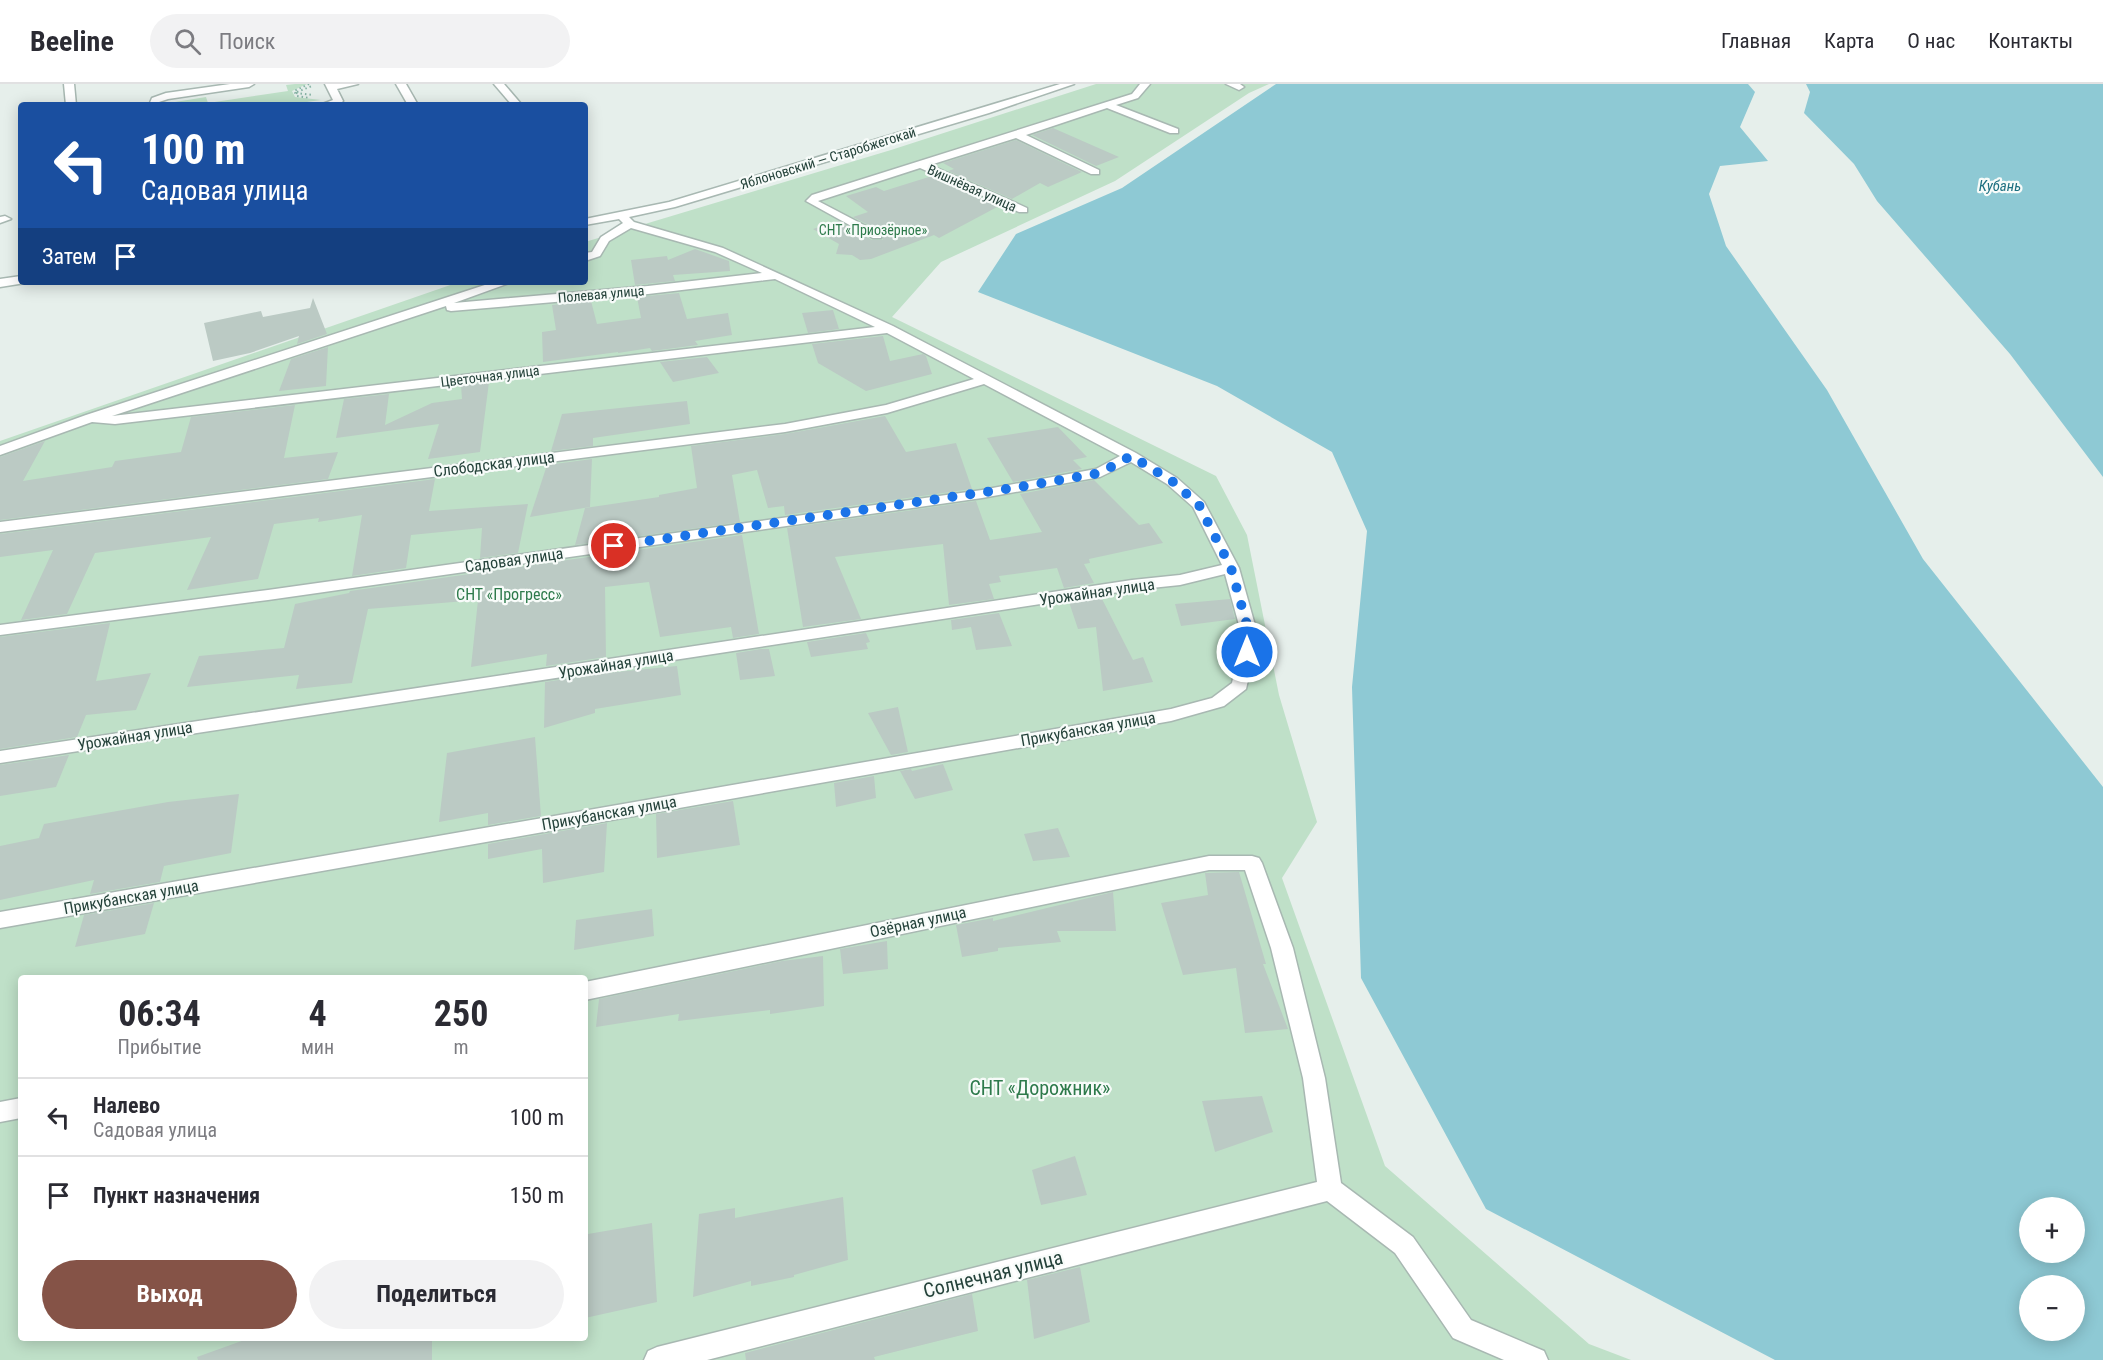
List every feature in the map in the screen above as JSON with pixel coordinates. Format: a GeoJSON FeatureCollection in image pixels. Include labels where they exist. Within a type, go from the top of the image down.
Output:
{"type":"FeatureCollection","features":[{"type":"Feature","properties":{"kind":"street"},"geometry":{"type":"LineString","coordinates":[[69,84],[71,102]]}},
{"type":"Feature","properties":{"kind":"street"},"geometry":{"type":"LineString","coordinates":[[155,102],[166,96],[249,84]]}},
{"type":"Feature","properties":{"kind":"street"},"geometry":{"type":"LineString","coordinates":[[321,102],[338,101],[331,86],[353,84]]}},
{"type":"Feature","properties":{"kind":"street"},"geometry":{"type":"LineString","coordinates":[[401,84],[411,102]]}},
{"type":"Feature","properties":{"kind":"street"},"geometry":{"type":"LineString","coordinates":[[499,84],[514,102]]}},
{"type":"Feature","properties":{"kind":"street","name":"Яблоновский — Старобжегокай"},"geometry":{"type":"LineString","coordinates":[[589,221],[626,220],[1069,84]]}},
{"type":"Feature","properties":{"kind":"street"},"geometry":{"type":"LineString","coordinates":[[877,236],[811,201],[816,197],[1136,96],[1145,84]]}},
{"type":"Feature","properties":{"kind":"street"},"geometry":{"type":"LineString","coordinates":[[1107,105],[1174,131]]}},
{"type":"Feature","properties":{"kind":"street"},"geometry":{"type":"LineString","coordinates":[[1017,135],[1095,172]]}},
{"type":"Feature","properties":{"kind":"street","name":"Вишнёвая улица"},"geometry":{"type":"LineString","coordinates":[[921,165],[1023,210]]}},
{"type":"Feature","properties":{"kind":"street"},"geometry":{"type":"LineString","coordinates":[[588,256],[596,254],[605,239],[626,220],[719,250],[889,329],[1131,456],[1172,481],[1199,505],[1231,568]]}},
{"type":"Feature","properties":{"kind":"street","name":"Полевая улица"},"geometry":{"type":"LineString","coordinates":[[423,308],[636,291],[777,275]]}},
{"type":"Feature","properties":{"kind":"street"},"geometry":{"type":"LineString","coordinates":[[0,283],[18,280]]}},
{"type":"Feature","properties":{"kind":"street"},"geometry":{"type":"LineString","coordinates":[[0,451],[91,418],[496,285]]}},
{"type":"Feature","properties":{"kind":"street","name":"Цветочная улица"},"geometry":{"type":"LineString","coordinates":[[91,418],[115,420],[889,329]]}},
{"type":"Feature","properties":{"kind":"street","name":"Слободская улица"},"geometry":{"type":"LineString","coordinates":[[0,527],[846,417],[928,399],[983,380]]}},
{"type":"Feature","properties":{"kind":"street","name":"Садовая улица"},"geometry":{"type":"LineString","coordinates":[[0,630],[268,596],[982,494],[1100,473],[1131,456]]}},
{"type":"Feature","properties":{"kind":"street","name":"Прикубанская улица"},"geometry":{"type":"LineString","coordinates":[[0,920],[1135,721],[1218,702],[1240,685],[1250,636],[1231,568]]}},
{"type":"Feature","properties":{"kind":"street","name":"Урожайная улица"},"geometry":{"type":"LineString","coordinates":[[0,757],[1132,585],[1180,580],[1231,568]]}},
{"type":"Feature","properties":{"kind":"street","name":"Озёрная улица"},"geometry":{"type":"LineString","coordinates":[[588,990],[1209,862],[1252,863],[1282,948],[1314,1078],[1330,1189]]}},
{"type":"Feature","properties":{"kind":"street"},"geometry":{"type":"LineString","coordinates":[[0,1112],[18,1109]]}},
{"type":"Feature","properties":{"kind":"street"},"geometry":{"type":"LineString","coordinates":[[1330,1189],[1404,1245],[1462,1329],[1535,1360]]}},
{"type":"Feature","properties":{"kind":"street","name":"Солнечная улица"},"geometry":{"type":"LineString","coordinates":[[657,1360],[1330,1189]]}},
{"type":"Feature","properties":{"kind":"path"},"geometry":{"type":"LineString","coordinates":[[295,93],[294,91],[309,84]]}},
{"type":"Feature","properties":{"kind":"path"},"geometry":{"type":"LineString","coordinates":[[295,93],[316,84]]}},
{"type":"Feature","properties":{"kind":"path"},"geometry":{"type":"LineString","coordinates":[[295,93],[297,96],[321,102]]}},
{"type":"Feature","properties":{"kind":"green space"},"geometry":{"type":"Polygon","coordinates":[[[307,84],[292,91],[295,97],[321,100],[215,102],[288,91],[286,85],[307,84]]]}},
{"type":"Feature","properties":{"kind":"green space"},"geometry":{"type":"Polygon","coordinates":[[[1096,84],[1269,84],[1249,93],[1115,181],[941,262],[892,317],[1216,476],[1247,535],[1279,695],[1317,822],[1282,878],[1385,1166],[1589,1344],[1631,1360],[0,1360],[0,441],[450,285],[588,285],[588,241],[891,150],[1096,84]]]}},
{"type":"Feature","properties":{"kind":"green space"},"geometry":{"type":"Polygon","coordinates":[[[206,97],[208,102],[175,102],[206,97]]]}},
{"type":"Feature","properties":{"kind":"water"},"geometry":{"type":"Polygon","coordinates":[[[1276,84],[1748,84],[1755,92],[1740,127],[1768,161],[1720,166],[1709,194],[1726,246],[1827,390],[1923,559],[2103,787],[2103,1360],[1775,1360],[1486,1209],[1361,978],[1352,687],[1367,531],[1332,452],[1217,386],[978,292],[1016,234],[1122,188],[1276,84]]]}},
{"type":"Feature","properties":{"kind":"water","name":"Кубань"},"geometry":{"type":"Polygon","coordinates":[[[1806,84],[2103,84],[2103,477],[2010,354],[1877,201],[1854,164],[1804,113],[1810,92],[1806,84]]]}},
{"type":"Feature","properties":{"kind":"building"},"geometry":{"type":"Polygon","coordinates":[[[1053,128],[1119,157],[1096,166],[1032,135],[1053,128]]]}},
{"type":"Feature","properties":{"kind":"building"},"geometry":{"type":"Polygon","coordinates":[[[1016,140],[1082,172],[1048,187],[1040,183],[1012,199],[948,171],[954,169],[943,163],[1016,140]]]}},
{"type":"Feature","properties":{"kind":"building"},"geometry":{"type":"Polygon","coordinates":[[[932,176],[999,206],[939,238],[934,235],[871,259],[860,260],[852,255],[836,254],[839,244],[813,229],[838,221],[872,240],[883,240],[882,232],[853,217],[868,212],[846,196],[876,187],[884,191],[932,176]]]}},
{"type":"Feature","properties":{"kind":"building"},"geometry":{"type":"Polygon","coordinates":[[[695,249],[729,261],[730,271],[673,275],[675,281],[635,285],[631,260],[667,256],[668,260],[695,249]]]}},
{"type":"Feature","properties":{"kind":"building"},"geometry":{"type":"Polygon","coordinates":[[[679,293],[687,319],[728,313],[732,335],[695,341],[698,345],[652,351],[650,348],[543,362],[542,332],[556,330],[552,305],[591,301],[597,324],[641,318],[637,297],[679,293]]]}},
{"type":"Feature","properties":{"kind":"building"},"geometry":{"type":"Polygon","coordinates":[[[313,298],[327,334],[297,344],[299,336],[250,353],[213,361],[204,323],[261,311],[263,317],[310,308],[313,298]]]}},
{"type":"Feature","properties":{"kind":"building"},"geometry":{"type":"Polygon","coordinates":[[[833,310],[839,329],[808,333],[802,313],[833,310]]]}},
{"type":"Feature","properties":{"kind":"building"},"geometry":{"type":"Polygon","coordinates":[[[883,336],[890,361],[923,354],[926,356],[932,374],[866,391],[818,363],[812,344],[883,336]]]}},
{"type":"Feature","properties":{"kind":"building"},"geometry":{"type":"Polygon","coordinates":[[[328,347],[326,386],[279,391],[291,359],[328,347]]]}},
{"type":"Feature","properties":{"kind":"building"},"geometry":{"type":"Polygon","coordinates":[[[707,357],[719,373],[673,382],[660,362],[707,357]]]}},
{"type":"Feature","properties":{"kind":"building"},"geometry":{"type":"Polygon","coordinates":[[[489,382],[480,452],[428,459],[439,424],[336,438],[344,399],[389,394],[385,425],[432,403],[462,399],[461,385],[489,382]]]}},
{"type":"Feature","properties":{"kind":"building"},"geometry":{"type":"Polygon","coordinates":[[[687,401],[690,424],[593,438],[593,446],[551,451],[562,414],[687,401]]]}},
{"type":"Feature","properties":{"kind":"building"},"geometry":{"type":"Polygon","coordinates":[[[295,405],[284,458],[338,452],[328,479],[0,520],[0,457],[45,441],[23,481],[112,467],[115,461],[181,452],[191,417],[295,405]]]}},
{"type":"Feature","properties":{"kind":"building"},"geometry":{"type":"Polygon","coordinates":[[[885,416],[906,452],[956,443],[972,489],[785,515],[784,506],[768,508],[757,470],[732,475],[740,522],[575,545],[585,508],[659,497],[659,495],[697,488],[691,446],[785,434],[885,416]]]}},
{"type":"Feature","properties":{"kind":"building"},"geometry":{"type":"Polygon","coordinates":[[[1058,427],[1087,457],[1073,460],[1082,469],[1013,482],[987,438],[1058,427]]]}},
{"type":"Feature","properties":{"kind":"building"},"geometry":{"type":"Polygon","coordinates":[[[592,459],[590,507],[530,517],[547,465],[592,459]]]}},
{"type":"Feature","properties":{"kind":"building"},"geometry":{"type":"Polygon","coordinates":[[[435,479],[429,511],[528,504],[518,553],[480,558],[482,528],[411,535],[406,568],[352,576],[362,515],[318,522],[319,518],[274,524],[258,579],[187,590],[211,537],[95,553],[67,614],[21,620],[53,550],[0,557],[0,534],[435,479]]]}},
{"type":"Feature","properties":{"kind":"building"},"geometry":{"type":"Polygon","coordinates":[[[1094,480],[1139,525],[1149,523],[1163,543],[1089,559],[1090,563],[1084,564],[1094,583],[1064,588],[1057,568],[999,576],[1001,582],[989,584],[994,599],[949,605],[943,544],[835,557],[861,619],[803,627],[787,528],[976,501],[990,540],[1042,532],[1020,494],[1094,480]]]}},
{"type":"Feature","properties":{"kind":"building"},"geometry":{"type":"Polygon","coordinates":[[[742,535],[759,634],[733,638],[731,627],[660,637],[649,582],[605,587],[606,657],[546,666],[547,654],[471,667],[478,600],[368,609],[352,683],[296,689],[299,675],[187,687],[199,656],[284,648],[295,604],[350,591],[742,535]]]}},
{"type":"Feature","properties":{"kind":"building"},"geometry":{"type":"Polygon","coordinates":[[[1101,597],[1133,660],[1143,657],[1153,682],[1103,691],[1096,627],[1078,629],[1069,602],[1101,597]]]}},
{"type":"Feature","properties":{"kind":"building"},"geometry":{"type":"Polygon","coordinates":[[[1230,599],[1235,619],[1181,626],[1175,604],[1230,599]]]}},
{"type":"Feature","properties":{"kind":"building"},"geometry":{"type":"Polygon","coordinates":[[[999,613],[1012,646],[976,650],[971,627],[952,630],[951,620],[999,613]]]}},
{"type":"Feature","properties":{"kind":"building"},"geometry":{"type":"Polygon","coordinates":[[[110,623],[96,681],[151,673],[136,710],[86,715],[77,737],[0,749],[0,637],[110,623]]]}},
{"type":"Feature","properties":{"kind":"building"},"geometry":{"type":"Polygon","coordinates":[[[866,633],[870,642],[866,643],[868,649],[811,657],[807,642],[866,633]]]}},
{"type":"Feature","properties":{"kind":"building"},"geometry":{"type":"Polygon","coordinates":[[[769,649],[775,676],[740,680],[736,653],[769,649]]]}},
{"type":"Feature","properties":{"kind":"building"},"geometry":{"type":"Polygon","coordinates":[[[677,666],[681,695],[595,709],[595,713],[544,728],[545,682],[677,666]]]}},
{"type":"Feature","properties":{"kind":"building"},"geometry":{"type":"Polygon","coordinates":[[[898,707],[908,752],[891,755],[868,713],[898,707]]]}},
{"type":"Feature","properties":{"kind":"building"},"geometry":{"type":"Polygon","coordinates":[[[535,737],[541,816],[488,825],[488,813],[439,822],[447,753],[535,737]]]}},
{"type":"Feature","properties":{"kind":"building"},"geometry":{"type":"Polygon","coordinates":[[[69,755],[56,787],[0,796],[0,765],[69,755]]]}},
{"type":"Feature","properties":{"kind":"building"},"geometry":{"type":"Polygon","coordinates":[[[943,764],[953,790],[915,799],[900,771],[911,769],[912,771],[943,764]]]}},
{"type":"Feature","properties":{"kind":"building"},"geometry":{"type":"Polygon","coordinates":[[[874,776],[876,798],[836,807],[834,783],[874,776]]]}},
{"type":"Feature","properties":{"kind":"building"},"geometry":{"type":"Polygon","coordinates":[[[239,794],[231,853],[164,866],[160,882],[90,894],[94,880],[0,900],[0,846],[39,838],[44,824],[168,802],[239,794]]]}},
{"type":"Feature","properties":{"kind":"building"},"geometry":{"type":"Polygon","coordinates":[[[733,801],[740,845],[657,858],[656,814],[733,801]]]}},
{"type":"Feature","properties":{"kind":"building"},"geometry":{"type":"Polygon","coordinates":[[[607,823],[604,872],[543,883],[542,849],[488,859],[488,844],[607,823]]]}},
{"type":"Feature","properties":{"kind":"building"},"geometry":{"type":"Polygon","coordinates":[[[1058,828],[1070,857],[1033,861],[1024,834],[1058,828]]]}},
{"type":"Feature","properties":{"kind":"building"},"geometry":{"type":"Polygon","coordinates":[[[1239,872],[1266,964],[1263,964],[1288,1029],[1245,1033],[1236,968],[1183,975],[1161,903],[1208,895],[1205,873],[1239,872]]]}},
{"type":"Feature","properties":{"kind":"building"},"geometry":{"type":"Polygon","coordinates":[[[1113,892],[1116,931],[1057,931],[1061,942],[998,948],[998,951],[962,957],[956,925],[993,918],[993,921],[1113,892]]]}},
{"type":"Feature","properties":{"kind":"building"},"geometry":{"type":"Polygon","coordinates":[[[154,903],[145,934],[75,947],[84,915],[154,903]]]}},
{"type":"Feature","properties":{"kind":"building"},"geometry":{"type":"Polygon","coordinates":[[[652,909],[654,936],[574,950],[576,920],[652,909]]]}},
{"type":"Feature","properties":{"kind":"building"},"geometry":{"type":"Polygon","coordinates":[[[887,941],[888,969],[843,974],[840,949],[887,941]]]}},
{"type":"Feature","properties":{"kind":"building"},"geometry":{"type":"Polygon","coordinates":[[[823,956],[824,1006],[770,1014],[770,1010],[678,1021],[679,1014],[596,1027],[599,999],[782,961],[823,956]]]}},
{"type":"Feature","properties":{"kind":"building"},"geometry":{"type":"Polygon","coordinates":[[[1262,1096],[1273,1132],[1215,1152],[1202,1101],[1262,1096]]]}},
{"type":"Feature","properties":{"kind":"building"},"geometry":{"type":"Polygon","coordinates":[[[1075,1156],[1087,1195],[1041,1205],[1032,1170],[1075,1156]]]}},
{"type":"Feature","properties":{"kind":"building"},"geometry":{"type":"Polygon","coordinates":[[[843,1197],[848,1260],[794,1275],[794,1277],[751,1286],[751,1281],[693,1297],[699,1214],[735,1208],[735,1218],[843,1197]]]}},
{"type":"Feature","properties":{"kind":"building"},"geometry":{"type":"Polygon","coordinates":[[[652,1223],[657,1302],[588,1317],[588,1234],[652,1223]]]}},
{"type":"Feature","properties":{"kind":"building"},"geometry":{"type":"Polygon","coordinates":[[[1080,1267],[1090,1322],[1034,1339],[1027,1280],[1080,1267]]]}},
{"type":"Feature","properties":{"kind":"building"},"geometry":{"type":"Polygon","coordinates":[[[972,1294],[978,1331],[874,1357],[875,1360],[746,1360],[745,1353],[972,1294]]]}},
{"type":"Feature","properties":{"kind":"building"},"geometry":{"type":"Polygon","coordinates":[[[242,1341],[432,1341],[432,1360],[198,1360],[197,1357],[242,1341]]]}},
{"type":"Feature","properties":{"kind":"route"},"geometry":{"type":"LineString","coordinates":[[614,546],[982,494],[1100,473],[1131,456],[1172,481],[1199,505],[1231,568],[1250,636],[1247,652]]}},
{"type":"Feature","properties":{"kind":"park label","name":"СНТ «Приозёрное»"},"geometry":{"type":"Point","coordinates":[873,230]}},
{"type":"Feature","properties":{"kind":"park label","name":"СНТ «Прогресс»"},"geometry":{"type":"Point","coordinates":[509,594]}},
{"type":"Feature","properties":{"kind":"park label","name":"СНТ «Дорожник»"},"geometry":{"type":"Point","coordinates":[1040,1088]}}]}
